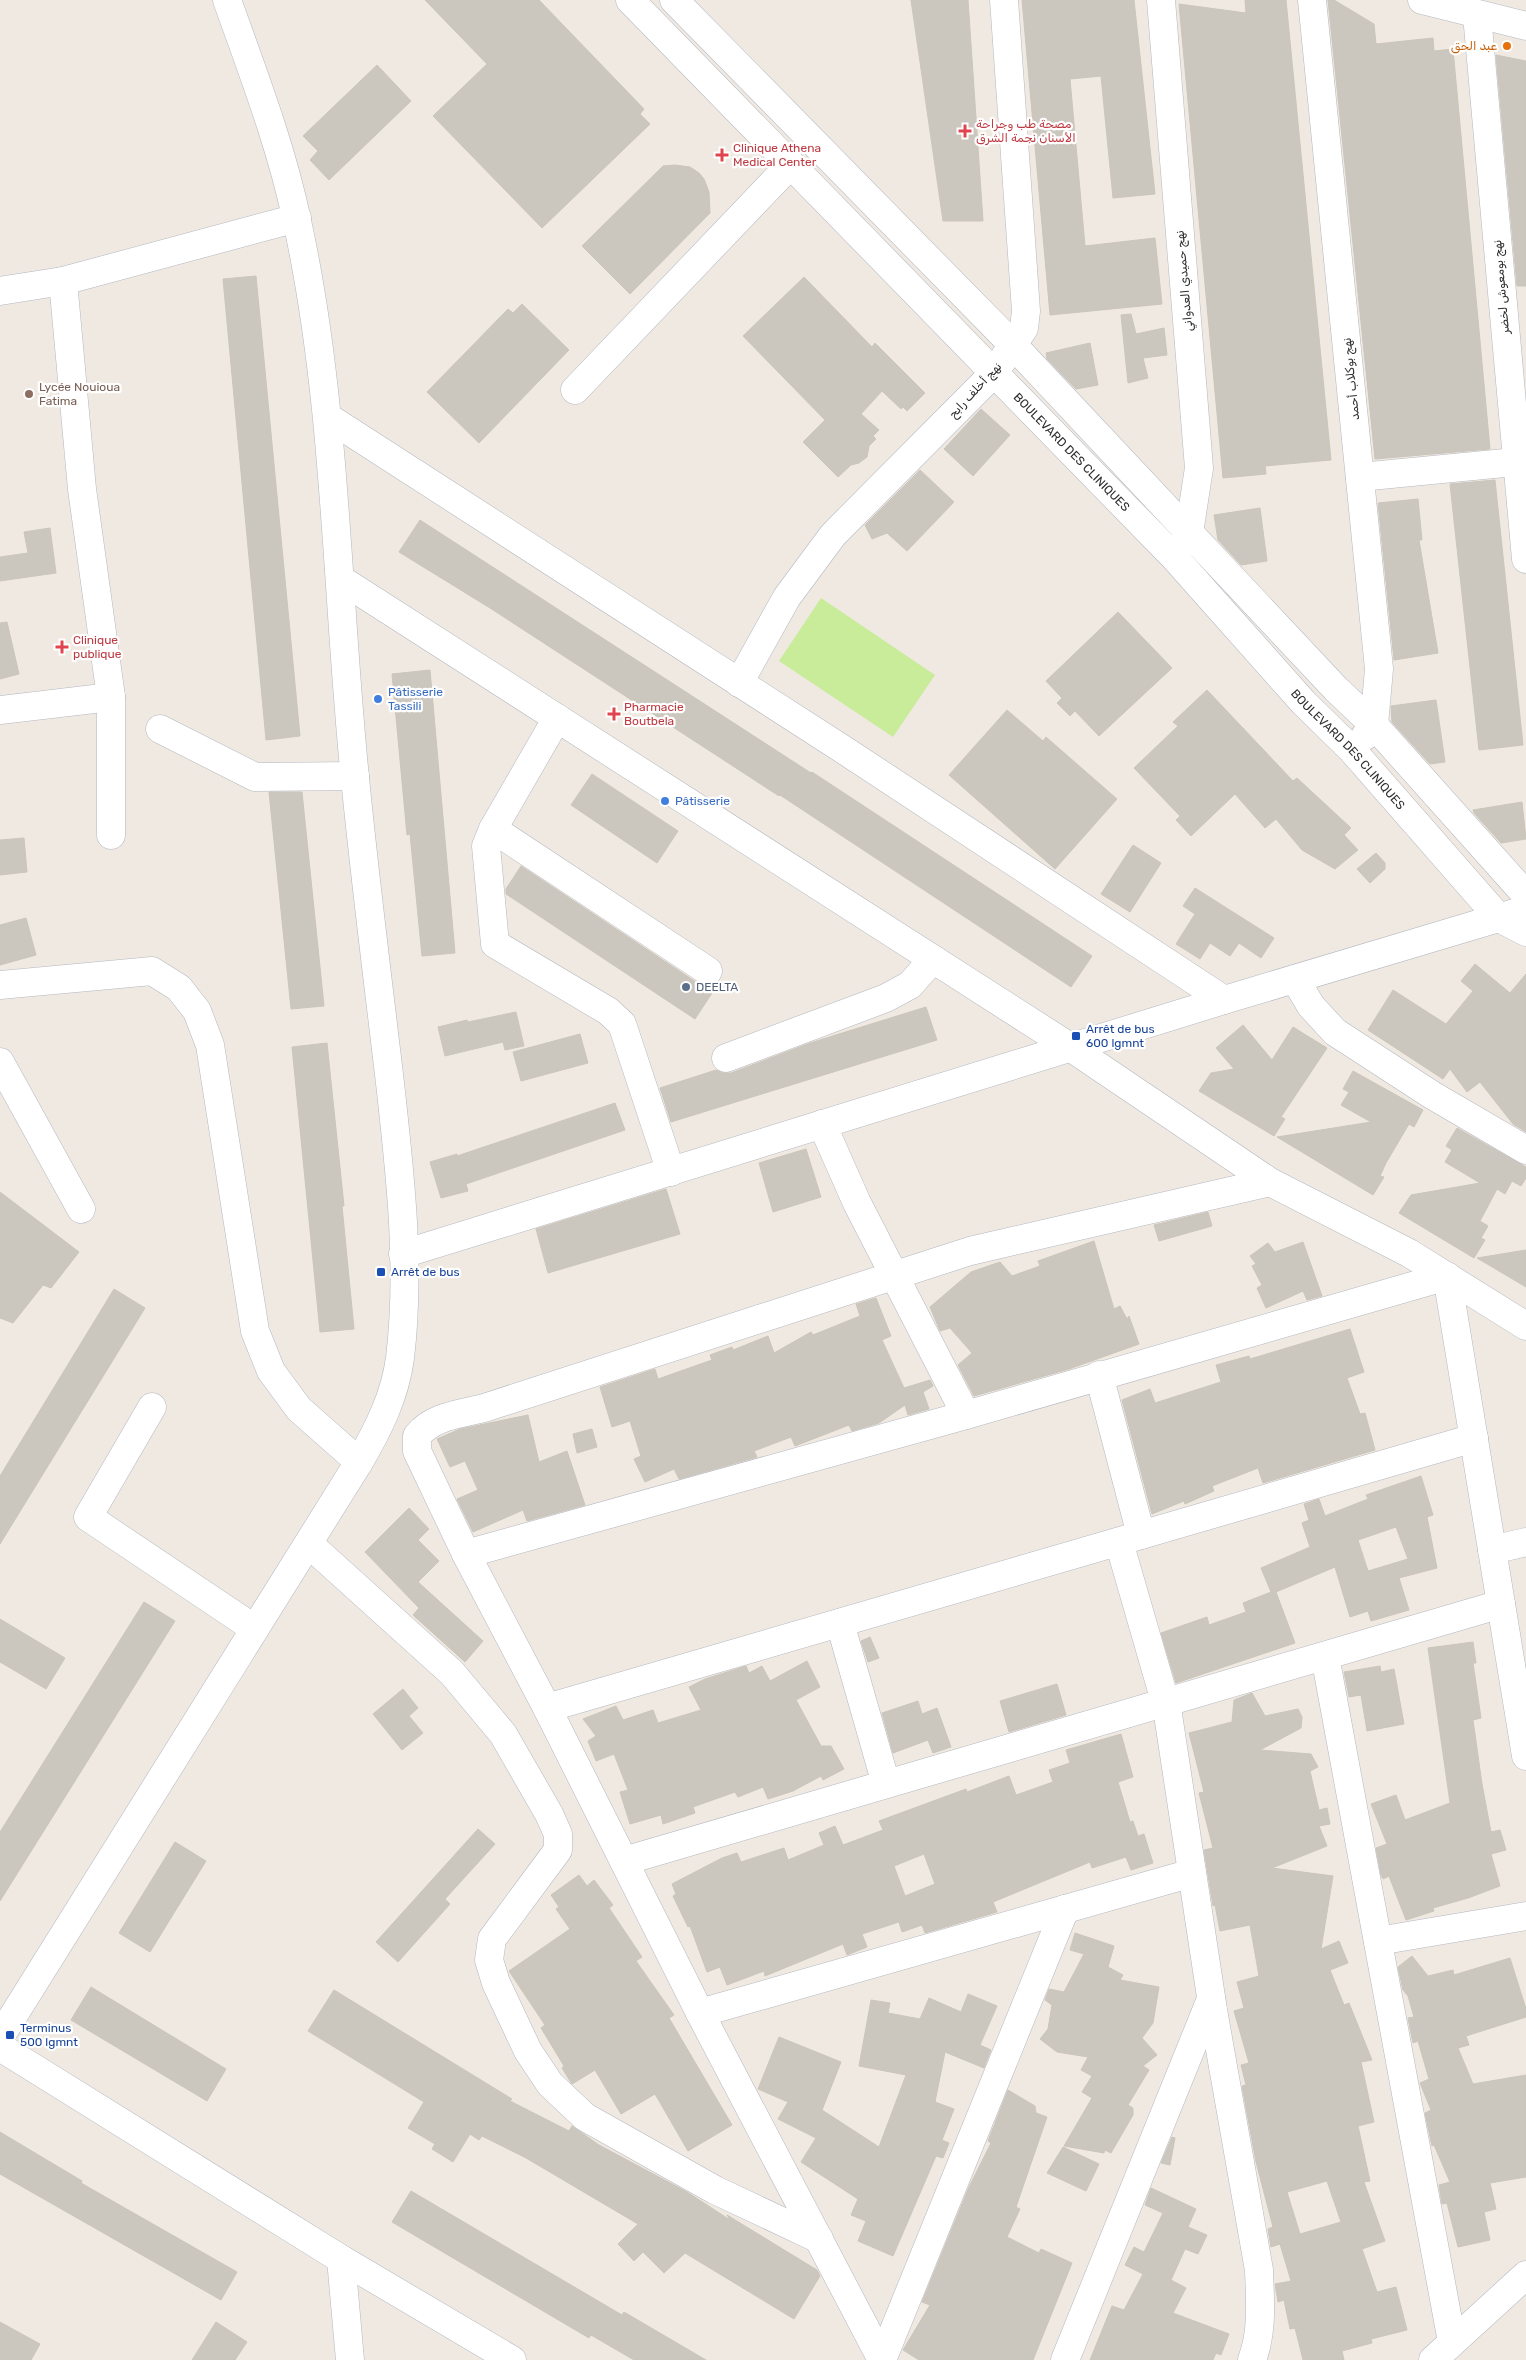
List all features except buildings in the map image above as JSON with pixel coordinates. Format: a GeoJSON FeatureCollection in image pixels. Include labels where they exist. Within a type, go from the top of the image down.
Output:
{"type":"FeatureCollection","features":[{"type":"Feature","properties":{"kind":"street"},"geometry":{"type":"LineString","coordinates":[[0,2037],[359,1462],[376,1433],[391,1397],[400,1361],[404,1291],[400,1174],[355,776],[329,418],[316,317],[297,218],[272,126],[227,0]]}},
{"type":"Feature","properties":{"kind":"street","name":"BOULEVARD DES CLINIQUES"},"geometry":{"type":"LineString","coordinates":[[630,0],[1175,558],[1303,702],[1352,750],[1499,918]]}},
{"type":"Feature","properties":{"kind":"street"},"geometry":{"type":"LineString","coordinates":[[674,0],[1014,346],[1336,689],[1374,725],[1526,895]]}},
{"type":"Feature","properties":{"kind":"street","name":"نهج أخلف رابح"},"geometry":{"type":"LineString","coordinates":[[739,683],[787,597],[833,535],[994,374],[1024,328],[1026,311],[1004,0]]}},
{"type":"Feature","properties":{"kind":"street","name":"نهج حميدي العدواني"},"geometry":{"type":"LineString","coordinates":[[1161,0],[1199,468],[1189,533],[1175,558]]}},
{"type":"Feature","properties":{"kind":"street","name":"نهج بوكلاب أحمد"},"geometry":{"type":"LineString","coordinates":[[1312,0],[1380,669],[1374,725]]}},
{"type":"Feature","properties":{"kind":"street"},"geometry":{"type":"LineString","coordinates":[[1422,0],[1477,15],[1524,23]]}},
{"type":"Feature","properties":{"kind":"street","name":"نهج بومعوش لخضر"},"geometry":{"type":"LineString","coordinates":[[1477,15],[1521,461],[1526,559]]}},
{"type":"Feature","properties":{"kind":"street"},"geometry":{"type":"LineString","coordinates":[[575,390],[791,164]]}},
{"type":"Feature","properties":{"kind":"street"},"geometry":{"type":"LineString","coordinates":[[0,291],[63,281],[297,218]]}},
{"type":"Feature","properties":{"kind":"street"},"geometry":{"type":"LineString","coordinates":[[63,281],[82,489],[111,697],[111,835]]}},
{"type":"Feature","properties":{"kind":"street"},"geometry":{"type":"LineString","coordinates":[[329,418],[1224,1000]]}},
{"type":"Feature","properties":{"kind":"street"},"geometry":{"type":"LineString","coordinates":[[1360,477],[1521,461]]}},
{"type":"Feature","properties":{"kind":"street"},"geometry":{"type":"LineString","coordinates":[[340,579],[1070,1048],[1270,1182],[1409,1253],[1526,1326]]}},
{"type":"Feature","properties":{"kind":"street"},"geometry":{"type":"LineString","coordinates":[[0,710],[111,697]]}},
{"type":"Feature","properties":{"kind":"street"},"geometry":{"type":"LineString","coordinates":[[557,718],[493,829],[486,846],[495,944],[608,1011],[622,1024],[671,1172]]}},
{"type":"Feature","properties":{"kind":"street"},"geometry":{"type":"LineString","coordinates":[[1352,750],[1374,725]]}},
{"type":"Feature","properties":{"kind":"street"},"geometry":{"type":"LineString","coordinates":[[160,729],[255,777],[355,776]]}},
{"type":"Feature","properties":{"kind":"street"},"geometry":{"type":"LineString","coordinates":[[493,829],[708,971]]}},
{"type":"Feature","properties":{"kind":"street"},"geometry":{"type":"LineString","coordinates":[[403,1254],[1294,978],[1526,910]]}},
{"type":"Feature","properties":{"kind":"street"},"geometry":{"type":"LineString","coordinates":[[1499,918],[1526,932]]}},
{"type":"Feature","properties":{"kind":"street"},"geometry":{"type":"LineString","coordinates":[[726,1058],[886,998],[910,985],[933,960]]}},
{"type":"Feature","properties":{"kind":"street"},"geometry":{"type":"LineString","coordinates":[[0,985],[152,971],[179,988],[197,1011],[210,1045],[255,1331],[271,1371],[299,1409],[359,1462]]}},
{"type":"Feature","properties":{"kind":"street"},"geometry":{"type":"LineString","coordinates":[[1294,978],[1311,1006],[1335,1032],[1432,1095],[1526,1150]]}},
{"type":"Feature","properties":{"kind":"street"},"geometry":{"type":"LineString","coordinates":[[0,1062],[81,1209]]}},
{"type":"Feature","properties":{"kind":"street"},"geometry":{"type":"LineString","coordinates":[[822,1124],[857,1203],[966,1415]]}},
{"type":"Feature","properties":{"kind":"street"},"geometry":{"type":"LineString","coordinates":[[882,2360],[700,2013],[547,1708],[466,1554],[417,1451],[417,1436],[425,1425],[970,1251],[1270,1182]]}},
{"type":"Feature","properties":{"kind":"street"},"geometry":{"type":"LineString","coordinates":[[466,1554],[966,1415],[1099,1375],[1447,1276]]}},
{"type":"Feature","properties":{"kind":"street"},"geometry":{"type":"LineString","coordinates":[[1447,1276],[1526,1756]]}},
{"type":"Feature","properties":{"kind":"street"},"geometry":{"type":"LineString","coordinates":[[1099,1375],[1130,1538],[1165,1702],[1211,1998],[1259,2270],[1261,2313],[1257,2347],[1252,2360]]}},
{"type":"Feature","properties":{"kind":"street"},"geometry":{"type":"LineString","coordinates":[[152,1406],[88,1517],[255,1629]]}},
{"type":"Feature","properties":{"kind":"street"},"geometry":{"type":"LineString","coordinates":[[547,1708],[1474,1438]]}},
{"type":"Feature","properties":{"kind":"street"},"geometry":{"type":"LineString","coordinates":[[1492,1550],[1526,1542]]}},
{"type":"Feature","properties":{"kind":"street"},"geometry":{"type":"LineString","coordinates":[[309,1544],[452,1673],[503,1734],[549,1814],[558,1834],[558,1850],[492,1939],[489,1960],[496,1983],[528,2051],[550,2084],[585,2117],[715,2190],[819,2239]]}},
{"type":"Feature","properties":{"kind":"street"},"geometry":{"type":"LineString","coordinates":[[624,1861],[1501,1604]]}},
{"type":"Feature","properties":{"kind":"street"},"geometry":{"type":"LineString","coordinates":[[840,1623],[886,1784]]}},
{"type":"Feature","properties":{"kind":"street"},"geometry":{"type":"LineString","coordinates":[[1325,1656],[1378,1941],[1443,2351]]}},
{"type":"Feature","properties":{"kind":"street"},"geometry":{"type":"LineString","coordinates":[[700,2013],[1192,1873]]}},
{"type":"Feature","properties":{"kind":"street"},"geometry":{"type":"LineString","coordinates":[[882,2360],[1065,1909]]}},
{"type":"Feature","properties":{"kind":"street"},"geometry":{"type":"LineString","coordinates":[[1378,1941],[1526,1916]]}},
{"type":"Feature","properties":{"kind":"street"},"geometry":{"type":"LineString","coordinates":[[1065,2360],[1211,1998]]}},
{"type":"Feature","properties":{"kind":"street"},"geometry":{"type":"LineString","coordinates":[[0,2047],[341,2259],[512,2360]]}},
{"type":"Feature","properties":{"kind":"street"},"geometry":{"type":"LineString","coordinates":[[341,2259],[350,2360]]}},
{"type":"Feature","properties":{"kind":"street"},"geometry":{"type":"LineString","coordinates":[[1443,2351],[1526,2275]]}},
{"type":"Feature","properties":{"kind":"green space"},"geometry":{"type":"Polygon","coordinates":[[[821,598],[935,675],[893,737],[779,661],[821,598]]]}},
{"type":"Feature","properties":{"kind":"place","name":"عبد الحق"},"geometry":{"type":"Point","coordinates":[1507,46]}},
{"type":"Feature","properties":{"kind":"place","name":"مصحة طب وجراحة الأسنان نجمة الشرق"},"geometry":{"type":"Point","coordinates":[965,131]}},
{"type":"Feature","properties":{"kind":"place","name":"Clinique Athena Medical Center"},"geometry":{"type":"Point","coordinates":[722,155]}},
{"type":"Feature","properties":{"kind":"place","name":"Lycée Nouioua Fatima"},"geometry":{"type":"Point","coordinates":[29,394]}},
{"type":"Feature","properties":{"kind":"place","name":"Clinique publique"},"geometry":{"type":"Point","coordinates":[62,647]}},
{"type":"Feature","properties":{"kind":"place","name":"Pâtisserie Tassili"},"geometry":{"type":"Point","coordinates":[378,699]}},
{"type":"Feature","properties":{"kind":"place","name":"Pharmacie Boutbela"},"geometry":{"type":"Point","coordinates":[614,714]}},
{"type":"Feature","properties":{"kind":"place","name":"Pâtisserie"},"geometry":{"type":"Point","coordinates":[665,801]}},
{"type":"Feature","properties":{"kind":"place","name":"DEELTA"},"geometry":{"type":"Point","coordinates":[686,987]}},
{"type":"Feature","properties":{"kind":"place","name":"Arrêt de bus 600 lgmnt"},"geometry":{"type":"Point","coordinates":[1076,1036]}},
{"type":"Feature","properties":{"kind":"place","name":"Arrêt de bus"},"geometry":{"type":"Point","coordinates":[381,1272]}},
{"type":"Feature","properties":{"kind":"place","name":"Terminus 500 lgmnt"},"geometry":{"type":"Point","coordinates":[10,2035]}}]}
